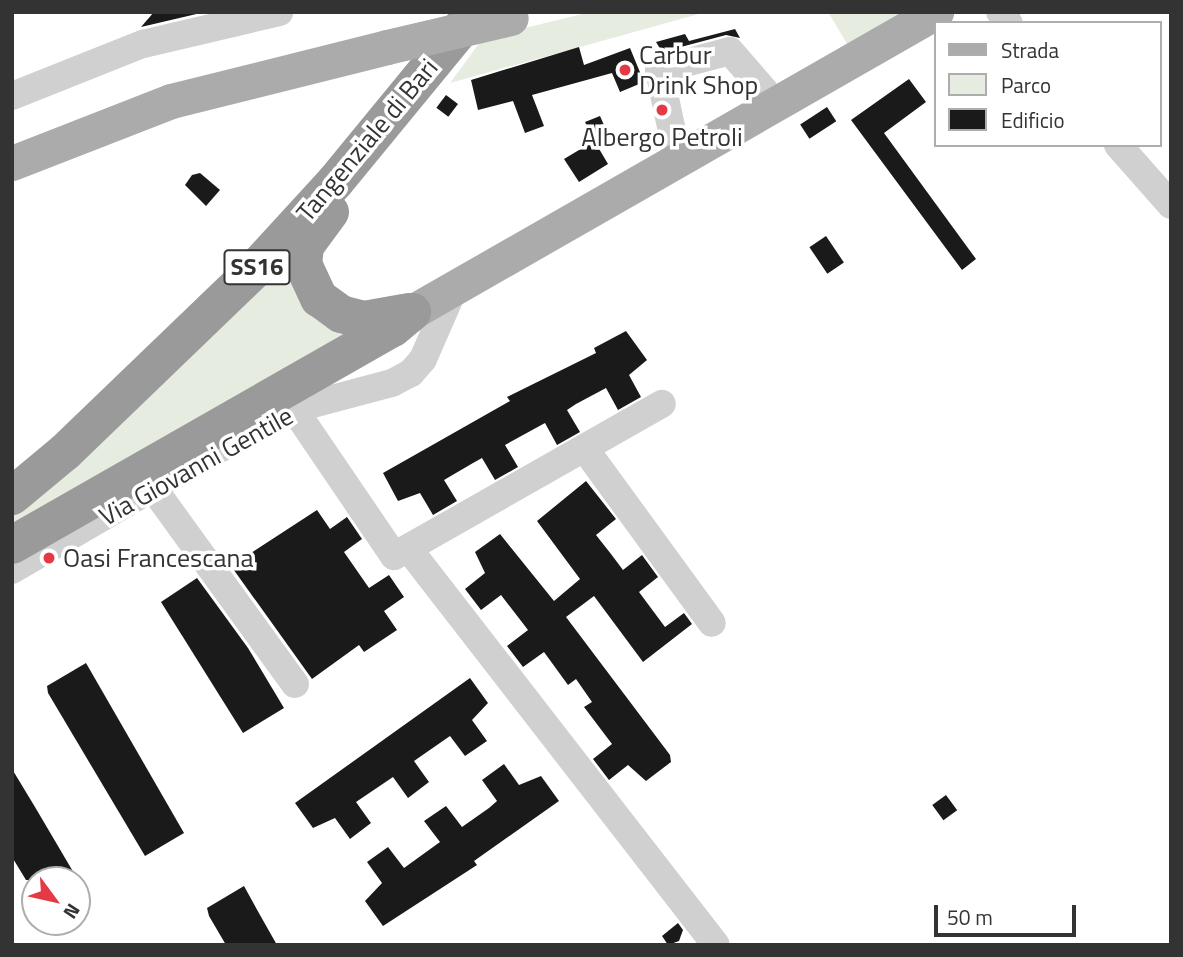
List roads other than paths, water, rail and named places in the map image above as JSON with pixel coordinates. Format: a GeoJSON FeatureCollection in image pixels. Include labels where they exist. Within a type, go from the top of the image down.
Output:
{"type":"FeatureCollection","features":[{"type":"Feature","properties":{"kind":"highway","name":"Tangenziale di Bari"},"geometry":{"type":"LineString","coordinates":[[12,463],[144,348],[228,261],[315,168],[443,12]]}},
{"type":"Feature","properties":{"kind":"highway","name":"Tangenziale di Bari"},"geometry":{"type":"LineString","coordinates":[[12,496],[65,452],[257,267],[424,74],[506,14]]}},
{"type":"Feature","properties":{"kind":"highway"},"geometry":{"type":"LineString","coordinates":[[412,312],[364,320],[341,314],[319,298],[303,264],[314,230],[375,158],[424,74]]}},
{"type":"Feature","properties":{"kind":"highway"},"geometry":{"type":"LineString","coordinates":[[12,545],[393,328],[412,312]]}},
{"type":"Feature","properties":{"kind":"main road"},"geometry":{"type":"LineString","coordinates":[[412,312],[936,12]]}},
{"type":"Feature","properties":{"kind":"main road"},"geometry":{"type":"LineString","coordinates":[[12,163],[171,101],[506,14]]}},
{"type":"Feature","properties":{"kind":"street"},"geometry":{"type":"LineString","coordinates":[[12,96],[143,44],[279,12]]}},
{"type":"Feature","properties":{"kind":"street"},"geometry":{"type":"LineString","coordinates":[[678,159],[659,71],[730,51],[776,104]]}},
{"type":"Feature","properties":{"kind":"street"},"geometry":{"type":"LineString","coordinates":[[1120,147],[1171,205]]}},
{"type":"Feature","properties":{"kind":"street"},"geometry":{"type":"LineString","coordinates":[[423,359],[454,288]]}},
{"type":"Feature","properties":{"kind":"street"},"geometry":{"type":"LineString","coordinates":[[412,312],[420,333],[423,359]]}},
{"type":"Feature","properties":{"kind":"street","name":"Via Giovanni Gentile"},"geometry":{"type":"LineString","coordinates":[[12,570],[294,409],[392,383],[411,373],[423,359]]}},
{"type":"Feature","properties":{"kind":"street"},"geometry":{"type":"LineString","coordinates":[[294,409],[394,556],[662,404]]}},
{"type":"Feature","properties":{"kind":"street"},"geometry":{"type":"LineString","coordinates":[[585,449],[712,623]]}},
{"type":"Feature","properties":{"kind":"street"},"geometry":{"type":"LineString","coordinates":[[153,488],[295,684]]}},
{"type":"Feature","properties":{"kind":"street"},"geometry":{"type":"LineString","coordinates":[[408,548],[716,945]]}},
{"type":"Feature","properties":{"kind":"place","name":"Carbur Drink Shop"},"geometry":{"type":"Point","coordinates":[625,70]}},
{"type":"Feature","properties":{"kind":"place","name":"Albergo Petroli"},"geometry":{"type":"Point","coordinates":[662,110]}},
{"type":"Feature","properties":{"kind":"place","name":"Oasi Francescana"},"geometry":{"type":"Point","coordinates":[49,558]}}]}
